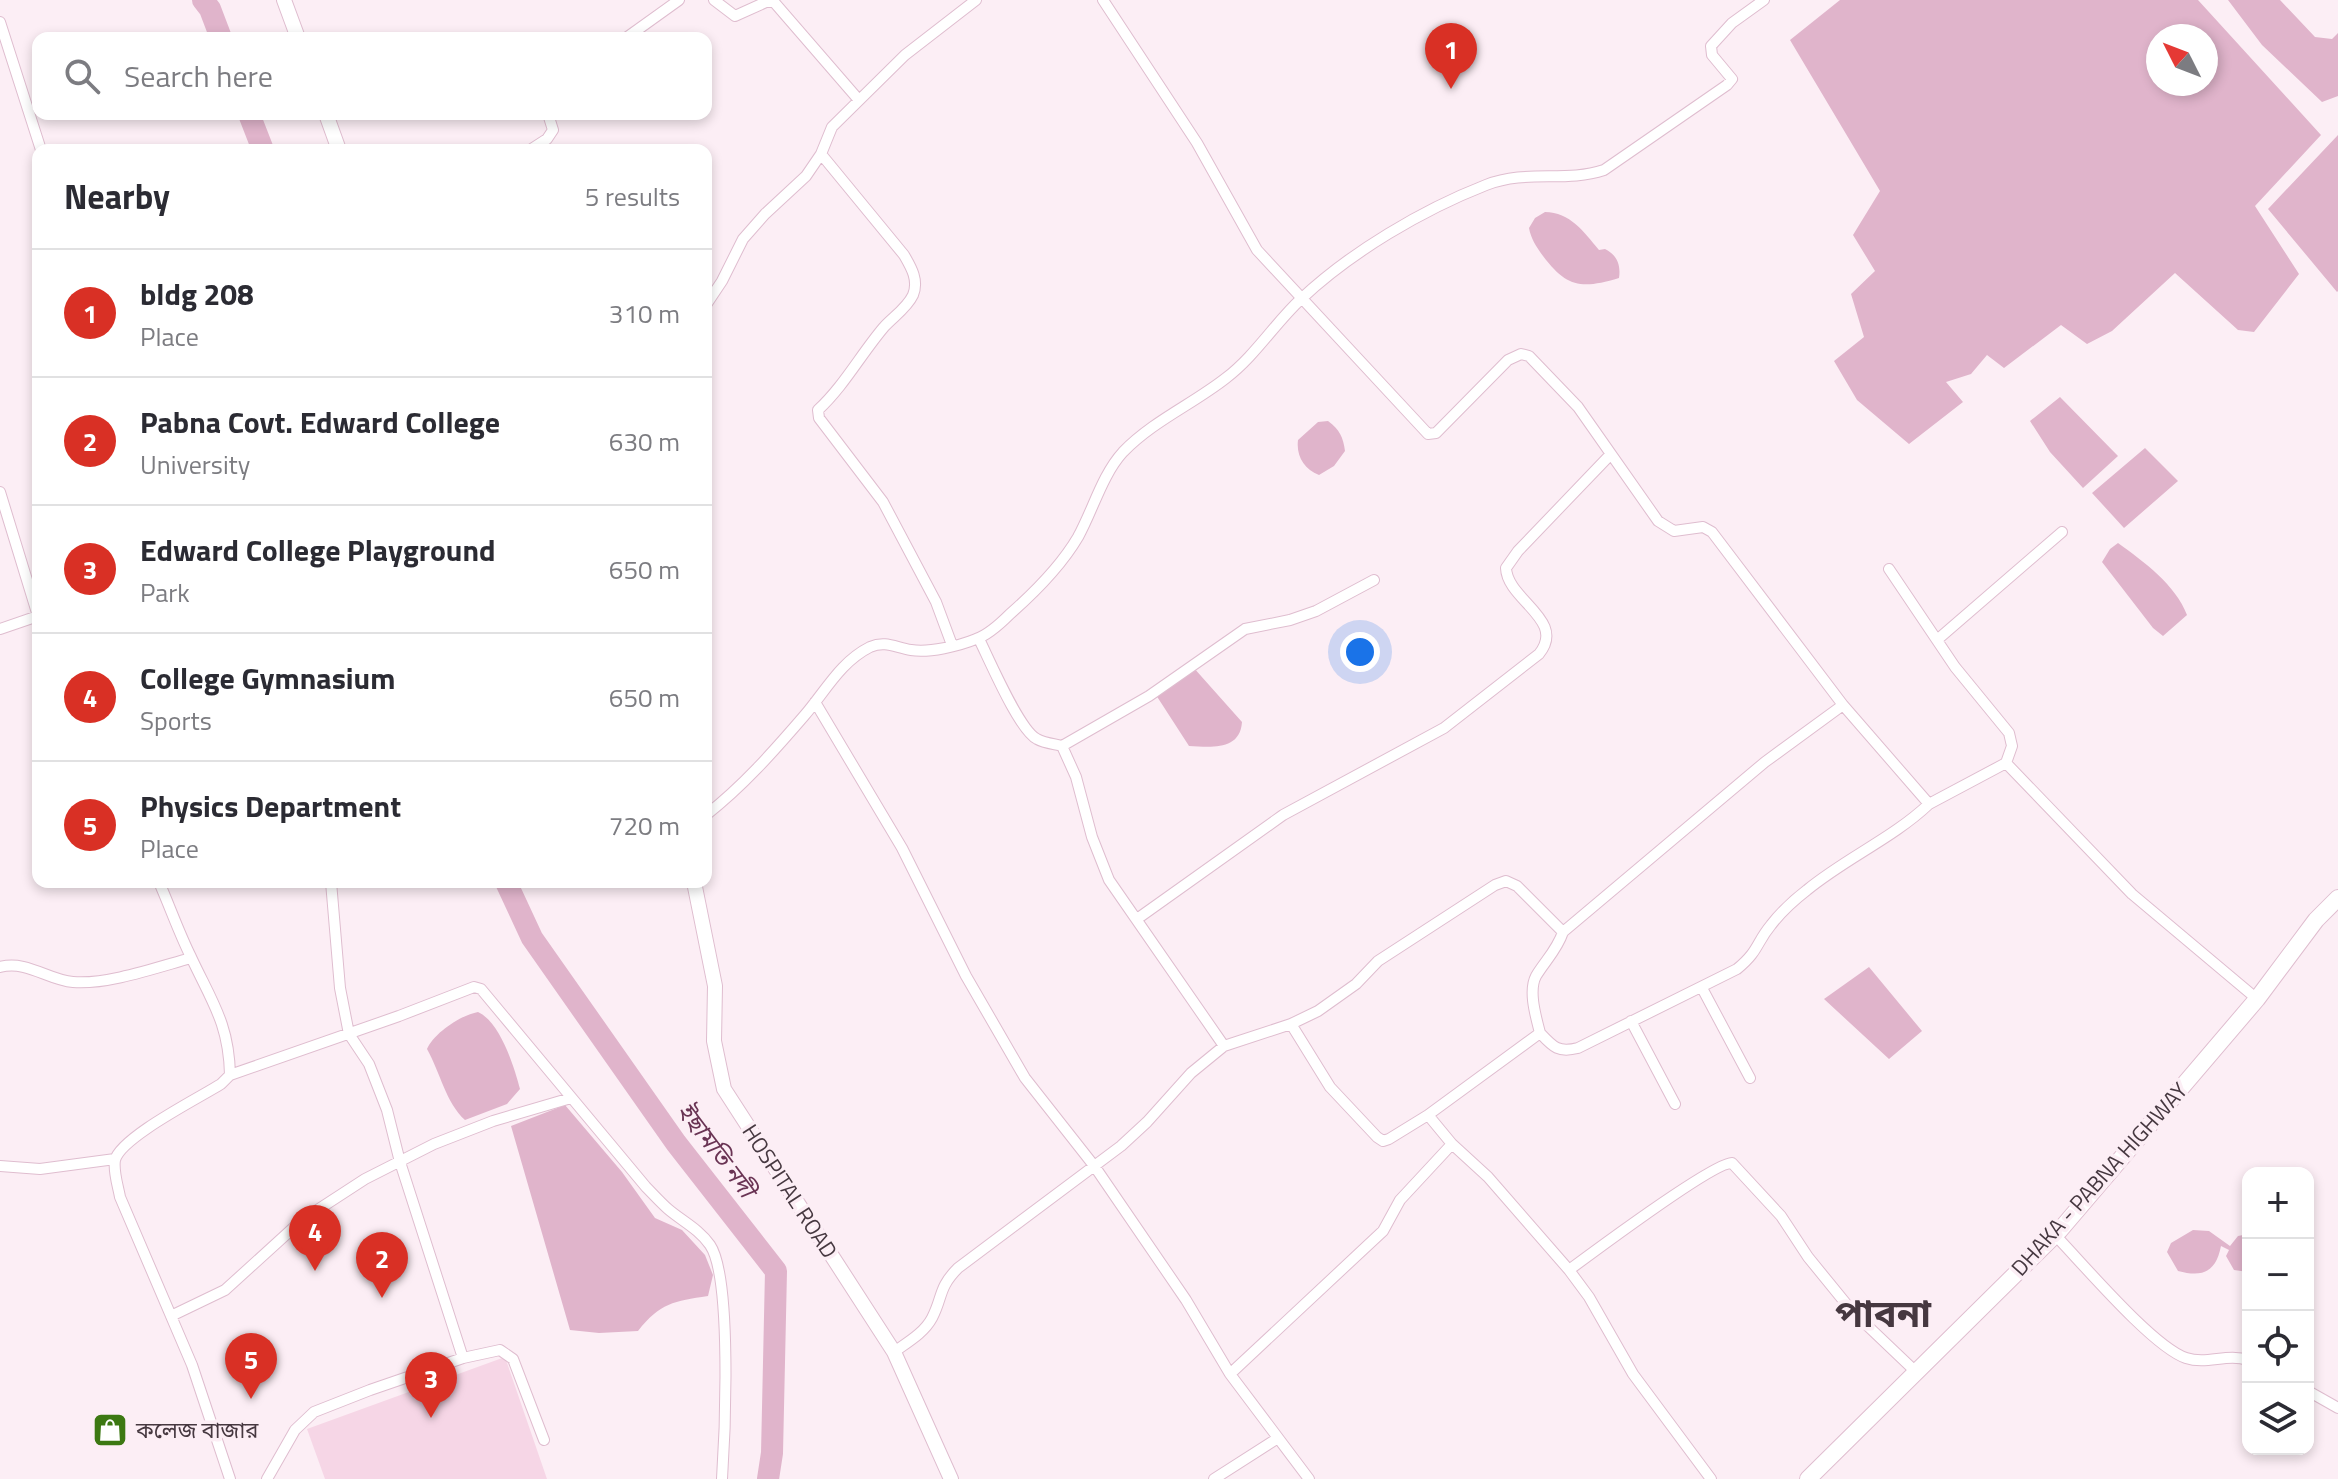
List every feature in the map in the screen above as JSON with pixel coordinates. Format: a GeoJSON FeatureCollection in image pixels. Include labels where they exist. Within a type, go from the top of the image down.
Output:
{"type":"FeatureCollection","features":[{"type":"Feature","properties":{"kind":"main road"},"geometry":{"type":"LineString","coordinates":[[284,0],[296,32]]}},
{"type":"Feature","properties":{"kind":"main road"},"geometry":{"type":"LineString","coordinates":[[328,120],[337,144]]}},
{"type":"Feature","properties":{"kind":"main road","name":"HOSPITAL ROAD"},"geometry":{"type":"LineString","coordinates":[[695,888],[715,986],[714,1041],[724,1089],[894,1352],[951,1479]]}},
{"type":"Feature","properties":{"kind":"main road","name":"DHAKA - PABNA HIGHWAY"},"geometry":{"type":"LineString","coordinates":[[1808,1479],[2055,1235],[2257,999],[2316,920],[2338,898]]}},
{"type":"Feature","properties":{"kind":"street"},"geometry":{"type":"LineString","coordinates":[[634,32],[679,0]]}},
{"type":"Feature","properties":{"kind":"street"},"geometry":{"type":"LineString","coordinates":[[714,0],[735,16],[766,2],[774,2],[858,99]]}},
{"type":"Feature","properties":{"kind":"street"},"geometry":{"type":"LineString","coordinates":[[712,296],[743,239],[765,214],[800,183],[821,154],[832,127],[905,55],[976,0]]}},
{"type":"Feature","properties":{"kind":"street"},"geometry":{"type":"LineString","coordinates":[[1103,0],[1197,143],[1257,250],[1428,434],[1436,433],[1508,360],[1525,354],[1543,368],[1578,407],[1658,521],[1674,531],[1703,527],[1712,532],[1843,705],[1929,804]]}},
{"type":"Feature","properties":{"kind":"street"},"geometry":{"type":"LineString","coordinates":[[712,810],[739,789],[840,669],[870,647],[885,643],[914,651],[979,639],[1009,616],[1045,581],[1077,539],[1120,455],[1142,434],[1228,377],[1301,298],[1326,278],[1393,232],[1486,185],[1514,176],[1588,175],[1604,170],[1727,85],[1732,79],[1712,55],[1711,46],[1732,23],[1764,0]]}},
{"type":"Feature","properties":{"kind":"street"},"geometry":{"type":"LineString","coordinates":[[0,22],[39,144]]}},
{"type":"Feature","properties":{"kind":"street"},"geometry":{"type":"LineString","coordinates":[[539,144],[553,130],[550,120]]}},
{"type":"Feature","properties":{"kind":"street"},"geometry":{"type":"LineString","coordinates":[[821,154],[904,255],[913,271],[915,284],[908,303],[883,328],[833,397],[818,410],[819,418],[883,502],[936,602],[952,645]]}},
{"type":"Feature","properties":{"kind":"street"},"geometry":{"type":"LineString","coordinates":[[1137,919],[1283,815],[1444,728],[1539,654],[1547,638],[1544,624],[1512,586],[1505,573],[1506,568],[1518,551],[1611,454]]}},
{"type":"Feature","properties":{"kind":"street"},"geometry":{"type":"LineString","coordinates":[[0,492],[32,596]]}},
{"type":"Feature","properties":{"kind":"street"},"geometry":{"type":"LineString","coordinates":[[1937,640],[2062,532]]}},
{"type":"Feature","properties":{"kind":"street"},"geometry":{"type":"LineString","coordinates":[[1843,705],[1765,762],[1563,932],[1559,945],[1535,978],[1533,989],[1540,1033],[1555,1049],[1578,1048],[1702,988],[1750,958],[1770,925],[1806,891],[1872,844],[1900,830],[1929,804],[2006,763],[2012,746],[2009,733],[1937,640],[1889,569]]}},
{"type":"Feature","properties":{"kind":"street"},"geometry":{"type":"LineString","coordinates":[[979,639],[1012,706],[1032,735],[1037,740],[1062,746],[1149,696],[1245,629],[1316,611],[1374,580]]}},
{"type":"Feature","properties":{"kind":"street"},"geometry":{"type":"LineString","coordinates":[[0,629],[32,618]]}},
{"type":"Feature","properties":{"kind":"street"},"geometry":{"type":"LineString","coordinates":[[815,702],[902,848],[966,976],[1025,1078],[1095,1167],[1186,1300],[1230,1374],[1309,1479]]}},
{"type":"Feature","properties":{"kind":"street"},"geometry":{"type":"LineString","coordinates":[[1062,746],[1076,777],[1092,837],[1109,880],[1224,1046]]}},
{"type":"Feature","properties":{"kind":"street"},"geometry":{"type":"LineString","coordinates":[[2006,763],[2132,894],[2257,999]]}},
{"type":"Feature","properties":{"kind":"street"},"geometry":{"type":"LineString","coordinates":[[894,1352],[925,1329],[942,1287],[958,1268],[1095,1167],[1147,1122],[1191,1073],[1224,1046],[1291,1024],[1318,1011],[1356,984],[1378,961],[1495,885],[1506,881],[1517,886],[1563,932]]}},
{"type":"Feature","properties":{"kind":"street"},"geometry":{"type":"LineString","coordinates":[[162,888],[224,1025],[230,1049],[230,1075]]}},
{"type":"Feature","properties":{"kind":"street"},"geometry":{"type":"LineString","coordinates":[[332,888],[340,988],[349,1034],[369,1064],[387,1110],[400,1162],[463,1358]]}},
{"type":"Feature","properties":{"kind":"street"},"geometry":{"type":"LineString","coordinates":[[0,967],[10,965],[37,970],[77,982],[126,976],[191,958]]}},
{"type":"Feature","properties":{"kind":"street"},"geometry":{"type":"LineString","coordinates":[[230,1479],[192,1365],[120,1197],[115,1159],[125,1145],[151,1126],[221,1084],[230,1075],[474,987],[481,989],[646,1187],[701,1235],[716,1256],[725,1385],[722,1479]]}},
{"type":"Feature","properties":{"kind":"street"},"geometry":{"type":"LineString","coordinates":[[1702,988],[1750,1078]]}},
{"type":"Feature","properties":{"kind":"street"},"geometry":{"type":"LineString","coordinates":[[1631,1021],[1675,1104]]}},
{"type":"Feature","properties":{"kind":"street"},"geometry":{"type":"LineString","coordinates":[[1291,1024],[1330,1087],[1383,1141],[1428,1115],[1540,1033]]}},
{"type":"Feature","properties":{"kind":"street"},"geometry":{"type":"LineString","coordinates":[[171,1316],[225,1290],[302,1220],[365,1179],[434,1144],[493,1121],[571,1098]]}},
{"type":"Feature","properties":{"kind":"street"},"geometry":{"type":"LineString","coordinates":[[1428,1115],[1452,1144],[1488,1177],[1569,1270],[1589,1297],[1633,1374],[1711,1479]]}},
{"type":"Feature","properties":{"kind":"street"},"geometry":{"type":"LineString","coordinates":[[1230,1374],[1383,1231],[1400,1200],[1452,1144]]}},
{"type":"Feature","properties":{"kind":"street"},"geometry":{"type":"LineString","coordinates":[[0,1166],[40,1169],[115,1159]]}},
{"type":"Feature","properties":{"kind":"street"},"geometry":{"type":"LineString","coordinates":[[1569,1270],[1697,1180],[1727,1162],[1732,1163],[1781,1216],[1808,1257],[1852,1311],[1916,1372]]}},
{"type":"Feature","properties":{"kind":"street"},"geometry":{"type":"LineString","coordinates":[[2055,1235],[2144,1327],[2177,1355],[2192,1360],[2225,1357],[2242,1359]]}},
{"type":"Feature","properties":{"kind":"street"},"geometry":{"type":"LineString","coordinates":[[267,1479],[295,1430],[314,1412],[463,1358],[500,1350],[513,1359],[544,1440]]}},
{"type":"Feature","properties":{"kind":"street"},"geometry":{"type":"LineString","coordinates":[[2314,1394],[2338,1408]]}},
{"type":"Feature","properties":{"kind":"street"},"geometry":{"type":"LineString","coordinates":[[1214,1479],[1278,1438]]}},
{"type":"Feature","properties":{"kind":"shaded area"},"geometry":{"type":"Polygon","coordinates":[[[1840,0],[2198,0],[2321,135],[2255,206],[2299,274],[2254,332],[2238,330],[2175,273],[2112,331],[2087,344],[2061,325],[2004,368],[1987,355],[1971,374],[1946,382],[1963,402],[1909,444],[1857,400],[1834,361],[1864,337],[1851,294],[1875,271],[1853,235],[1880,191],[1790,40],[1840,0]]]}},
{"type":"Feature","properties":{"kind":"shaded area"},"geometry":{"type":"Polygon","coordinates":[[[2228,0],[2280,0],[2315,37],[2332,39],[2338,33],[2338,96],[2322,102],[2262,45],[2228,0]]]}},
{"type":"Feature","properties":{"kind":"shaded area"},"geometry":{"type":"Polygon","coordinates":[[[2338,135],[2338,291],[2337,292],[2268,209],[2338,135]]]}},
{"type":"Feature","properties":{"kind":"shaded area"},"geometry":{"type":"Polygon","coordinates":[[[1545,212],[1569,219],[1599,250],[1605,249],[1613,254],[1619,265],[1619,278],[1595,284],[1576,283],[1552,267],[1534,242],[1529,228],[1535,218],[1545,212]]]}},
{"type":"Feature","properties":{"kind":"shaded area"},"geometry":{"type":"Polygon","coordinates":[[[2060,397],[2118,456],[2083,488],[2050,452],[2030,421],[2060,397]]]}},
{"type":"Feature","properties":{"kind":"shaded area"},"geometry":{"type":"Polygon","coordinates":[[[1328,421],[1340,434],[1345,451],[1334,466],[1319,475],[1302,461],[1298,440],[1318,422],[1328,421]]]}},
{"type":"Feature","properties":{"kind":"shaded area"},"geometry":{"type":"Polygon","coordinates":[[[2145,448],[2178,481],[2124,528],[2092,493],[2145,448]]]}},
{"type":"Feature","properties":{"kind":"shaded area"},"geometry":{"type":"Polygon","coordinates":[[[2118,543],[2158,574],[2182,604],[2187,615],[2163,636],[2153,628],[2102,562],[2118,543]]]}},
{"type":"Feature","properties":{"kind":"shaded area"},"geometry":{"type":"Polygon","coordinates":[[[1193,667],[1242,722],[1236,738],[1230,743],[1189,746],[1156,695],[1193,667]]]}},
{"type":"Feature","properties":{"kind":"shaded area"},"geometry":{"type":"Polygon","coordinates":[[[1869,967],[1922,1031],[1889,1059],[1824,999],[1869,967]]]}},
{"type":"Feature","properties":{"kind":"shaded area"},"geometry":{"type":"Polygon","coordinates":[[[478,1012],[486,1017],[499,1035],[520,1089],[507,1104],[465,1120],[448,1096],[427,1049],[449,1026],[478,1012]]]}},
{"type":"Feature","properties":{"kind":"shaded area"},"geometry":{"type":"Polygon","coordinates":[[[565,1105],[622,1172],[655,1218],[682,1230],[705,1255],[713,1275],[708,1296],[668,1305],[653,1314],[638,1331],[599,1333],[570,1330],[511,1126],[565,1105]]]}},
{"type":"Feature","properties":{"kind":"shaded area"},"geometry":{"type":"Polygon","coordinates":[[[2193,1230],[2209,1231],[2230,1246],[2242,1235],[2242,1271],[2234,1270],[2226,1256],[2229,1250],[2221,1246],[2212,1267],[2202,1273],[2178,1271],[2167,1252],[2171,1243],[2193,1230]]]}},
{"type":"Feature","properties":{"kind":"shaded area"},"geometry":{"type":"Polygon","coordinates":[[[505,1357],[547,1479],[325,1479],[307,1429],[505,1357]]]}},
{"type":"Feature","properties":{"kind":"waterway","name":"ইছামতি নদী"},"geometry":{"type":"LineString","coordinates":[[203,0],[219,32]]}},
{"type":"Feature","properties":{"kind":"waterway","name":"ইছামতি নদী"},"geometry":{"type":"LineString","coordinates":[[251,120],[261,144]]}},
{"type":"Feature","properties":{"kind":"waterway","name":"ইছামতি নদী"},"geometry":{"type":"LineString","coordinates":[[509,888],[532,938],[676,1143],[776,1271],[772,1453],[768,1479]]}},
{"type":"Feature","properties":{"kind":"place","name":"bldg 208"},"geometry":{"type":"Point","coordinates":[1451,89]}},
{"type":"Feature","properties":{"kind":"place","name":"College Gymnasium"},"geometry":{"type":"Point","coordinates":[315,1271]}},
{"type":"Feature","properties":{"kind":"place","name":"Pabna Covt. Edward College"},"geometry":{"type":"Point","coordinates":[382,1298]}},
{"type":"Feature","properties":{"kind":"place","name":"Physics Department"},"geometry":{"type":"Point","coordinates":[251,1399]}},
{"type":"Feature","properties":{"kind":"place","name":"Edward College Playground"},"geometry":{"type":"Point","coordinates":[431,1418]}},
{"type":"Feature","properties":{"kind":"place","name":"কলেজ বাজার"},"geometry":{"type":"Point","coordinates":[110,1430]}},
{"type":"Feature","properties":{"kind":"district","name":"পাবনা"},"geometry":{"type":"Point","coordinates":[1883,1314]}}]}
